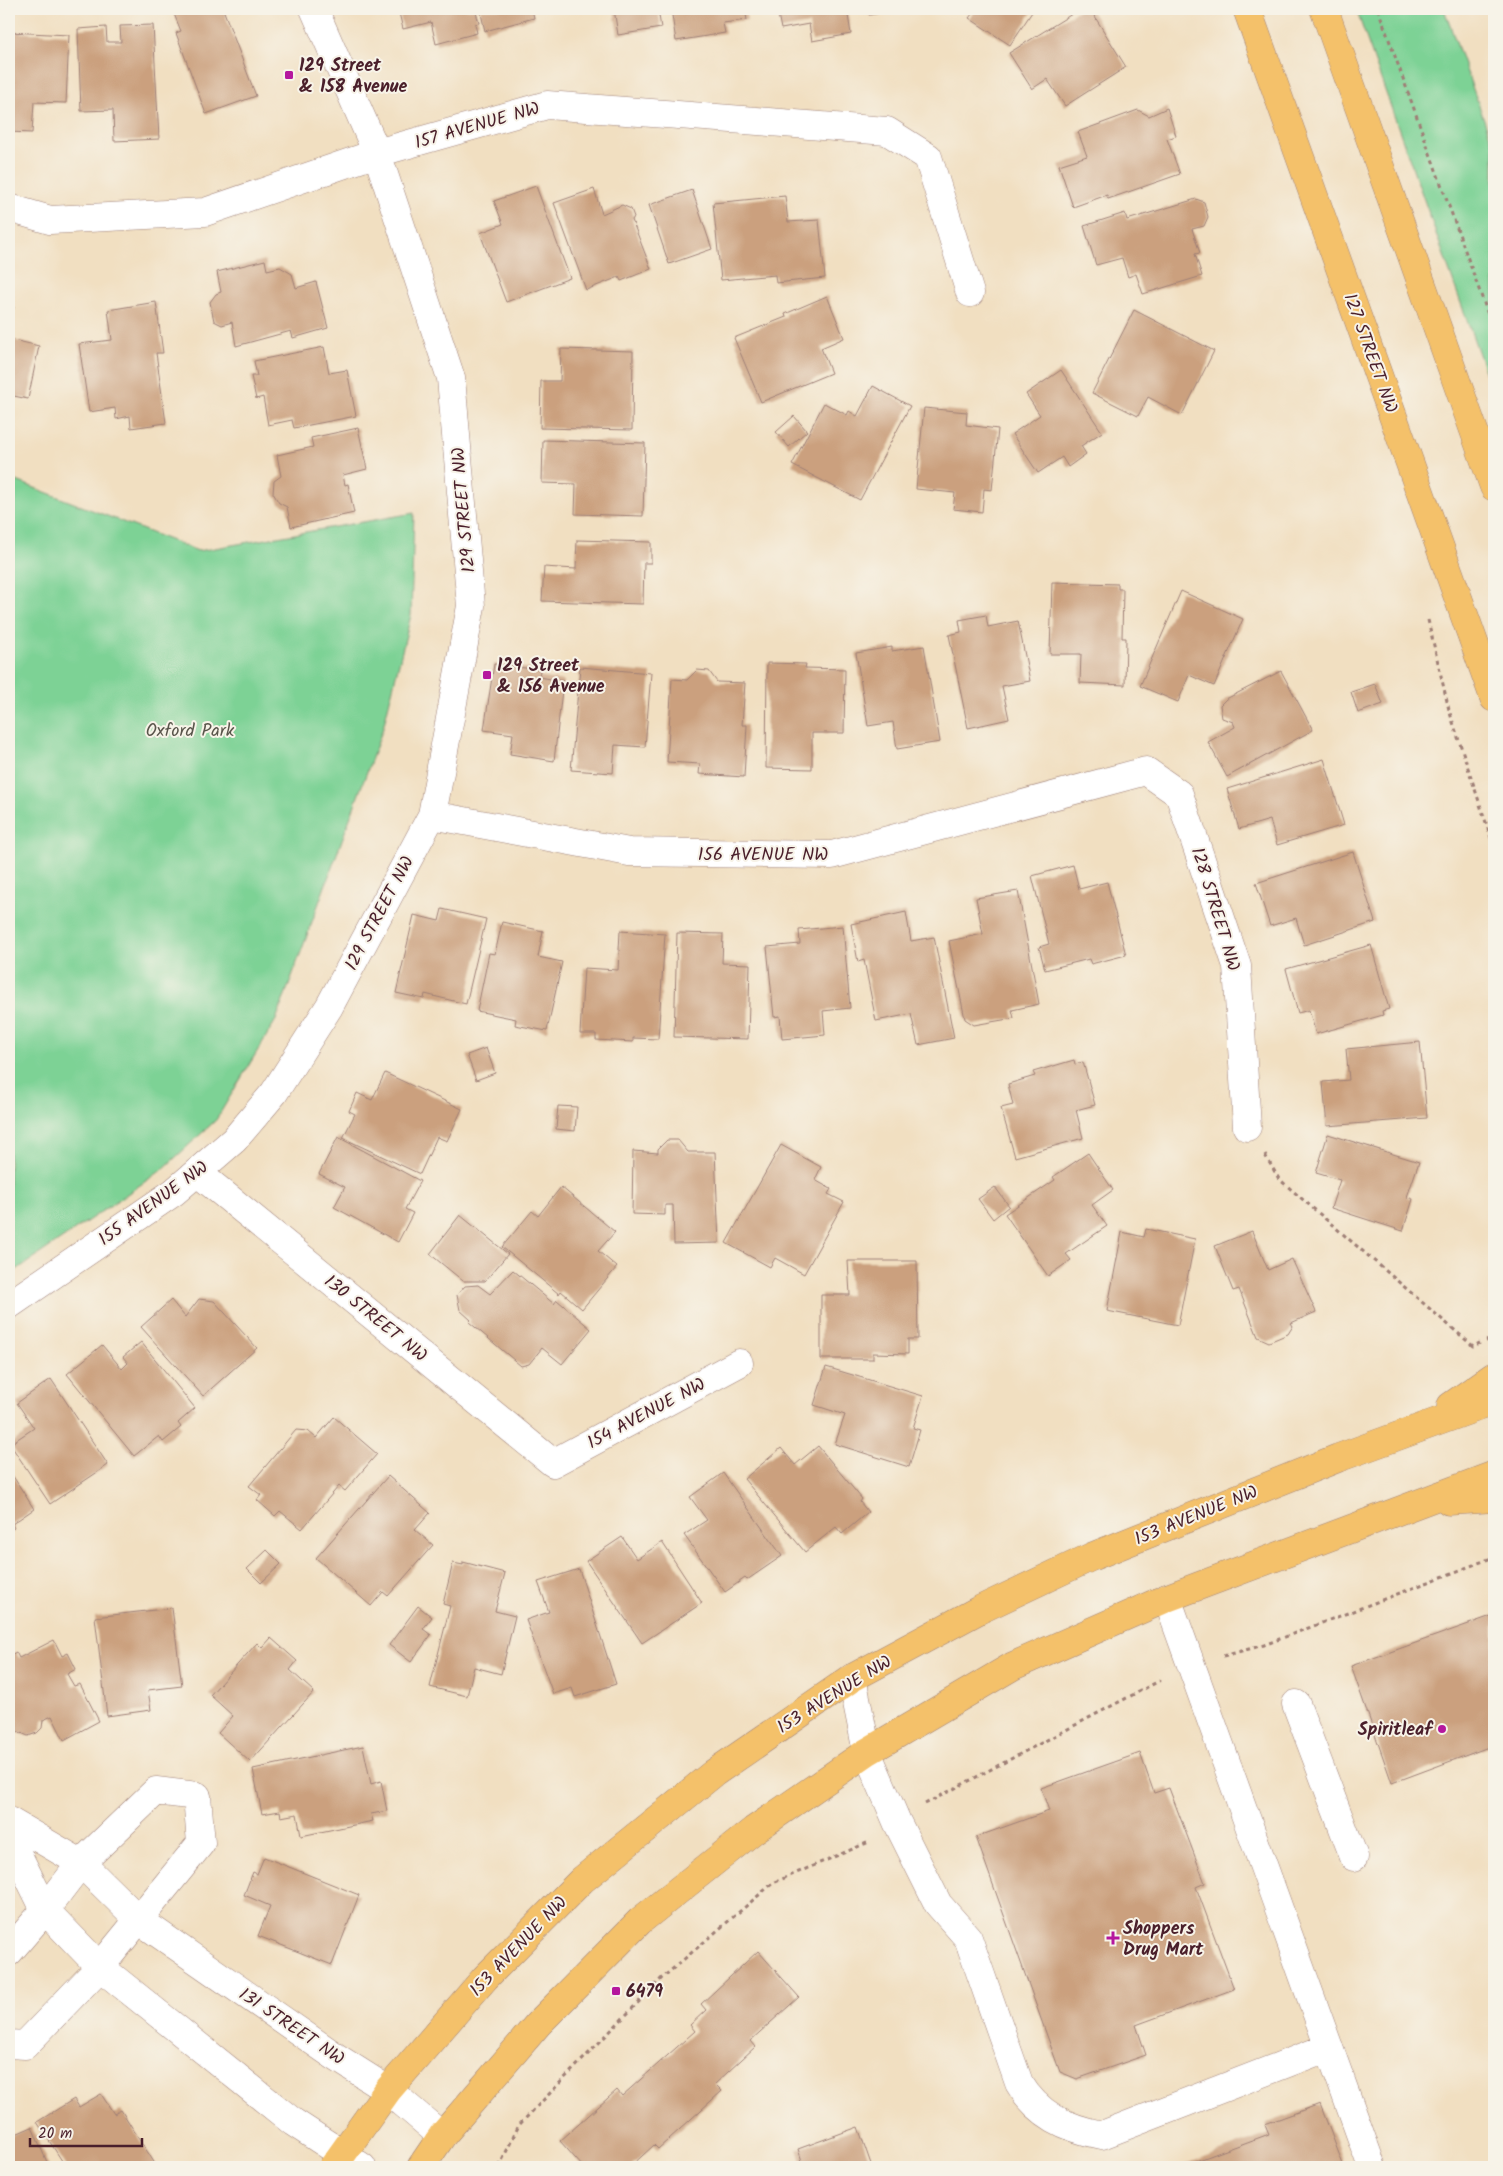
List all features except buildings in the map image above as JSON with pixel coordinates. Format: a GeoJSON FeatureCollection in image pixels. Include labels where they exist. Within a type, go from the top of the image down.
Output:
{"type":"FeatureCollection","features":[{"type":"Feature","properties":{"kind":"main road","name":"127 STREET NW"},"geometry":{"type":"LineString","coordinates":[[1247,9],[1494,698]]}},
{"type":"Feature","properties":{"kind":"main road"},"geometry":{"type":"LineString","coordinates":[[1324,9],[1494,487]]}},
{"type":"Feature","properties":{"kind":"main road"},"geometry":{"type":"LineString","coordinates":[[1414,1430],[1494,1376]]}},
{"type":"Feature","properties":{"kind":"main road","name":"153 AVENUE NW"},"geometry":{"type":"LineString","coordinates":[[346,2163],[388,2090],[485,1978],[582,1880],[714,1773],[852,1678],[979,1610],[1091,1557],[1338,1458],[1494,1401]]}},
{"type":"Feature","properties":{"kind":"main road"},"geometry":{"type":"LineString","coordinates":[[421,2167],[442,2136],[538,2024],[640,1921],[754,1830],[867,1752],[1013,1666],[1168,1598],[1494,1475]]}},
{"type":"Feature","properties":{"kind":"main road"},"geometry":{"type":"LineString","coordinates":[[1417,1504],[1494,1498]]}},
{"type":"Feature","properties":{"kind":"street","name":"129 STREET NW"},"geometry":{"type":"LineString","coordinates":[[314,9],[377,153],[450,378],[472,606],[432,815],[329,1007]]}},
{"type":"Feature","properties":{"kind":"street","name":"157 AVENUE NW"},"geometry":{"type":"LineString","coordinates":[[9,208],[50,220],[205,212],[377,153],[547,105],[887,131],[928,157],[970,293]]}},
{"type":"Feature","properties":{"kind":"street","name":"156 AVENUE NW"},"geometry":{"type":"LineString","coordinates":[[432,815],[630,852],[832,855],[1146,771]]}},
{"type":"Feature","properties":{"kind":"street","name":"128 STREET NW"},"geometry":{"type":"LineString","coordinates":[[1146,771],[1179,794],[1237,966],[1247,1127]]}},
{"type":"Feature","properties":{"kind":"street","name":"155 AVENUE NW"},"geometry":{"type":"LineString","coordinates":[[9,1305],[174,1192],[234,1140],[274,1093],[329,1007]]}},
{"type":"Feature","properties":{"kind":"street","name":"130 STREET NW"},"geometry":{"type":"LineString","coordinates":[[198,1173],[553,1462]]}},
{"type":"Feature","properties":{"kind":"street","name":"154 AVENUE NW"},"geometry":{"type":"LineString","coordinates":[[553,1462],[739,1363]]}},
{"type":"Feature","properties":{"kind":"street"},"geometry":{"type":"LineString","coordinates":[[1168,1598],[1372,2167]]}},
{"type":"Feature","properties":{"kind":"street"},"geometry":{"type":"LineString","coordinates":[[852,1678],[867,1752],[897,1822],[938,1904],[968,1938],[1019,2083],[1030,2102],[1079,2131],[1102,2135],[1329,2047]]}},
{"type":"Feature","properties":{"kind":"street"},"geometry":{"type":"LineString","coordinates":[[1296,1704],[1354,1857]]}},
{"type":"Feature","properties":{"kind":"street"},"geometry":{"type":"LineString","coordinates":[[9,1952],[45,1910],[81,1863],[156,1791],[197,1796],[201,1843],[100,1967],[26,2045],[9,2044]]}},
{"type":"Feature","properties":{"kind":"street","name":"131 STREET NW"},"geometry":{"type":"LineString","coordinates":[[9,1821],[81,1863],[139,1920],[336,2057],[388,2090],[442,2136]]}},
{"type":"Feature","properties":{"kind":"street"},"geometry":{"type":"LineString","coordinates":[[9,1837],[45,1910],[100,1967],[346,2163]]}},
{"type":"Feature","properties":{"kind":"path"},"geometry":{"type":"LineString","coordinates":[[1378,9],[1494,331]]}},
{"type":"Feature","properties":{"kind":"path"},"geometry":{"type":"LineString","coordinates":[[1247,1127],[1279,1179],[1473,1346],[1494,1339]]}},
{"type":"Feature","properties":{"kind":"path"},"geometry":{"type":"LineString","coordinates":[[499,2167],[519,2125],[662,1978],[774,1884],[863,1846]]}},
{"type":"Feature","properties":{"kind":"green space"},"geometry":{"type":"Polygon","coordinates":[[[1356,9],[1444,9],[1494,147],[1494,396],[1356,9]]]}},
{"type":"Feature","properties":{"kind":"green space","name":"Oxford Park"},"geometry":{"type":"Polygon","coordinates":[[[9,478],[198,551],[414,513],[411,615],[383,728],[276,1020],[216,1120],[162,1170],[9,1275],[9,478]]]}},
{"type":"Feature","properties":{"kind":"place","name":"129 Street & 158 Avenue"},"geometry":{"type":"Point","coordinates":[289,75]}},
{"type":"Feature","properties":{"kind":"place","name":"129 Street & 156 Avenue"},"geometry":{"type":"Point","coordinates":[487,675]}},
{"type":"Feature","properties":{"kind":"place","name":"Spiritleaf"},"geometry":{"type":"Point","coordinates":[1442,1729]}},
{"type":"Feature","properties":{"kind":"place","name":"Shoppers Drug Mart"},"geometry":{"type":"Point","coordinates":[1113,1938]}},
{"type":"Feature","properties":{"kind":"place","name":"6479"},"geometry":{"type":"Point","coordinates":[616,1991]}}]}
